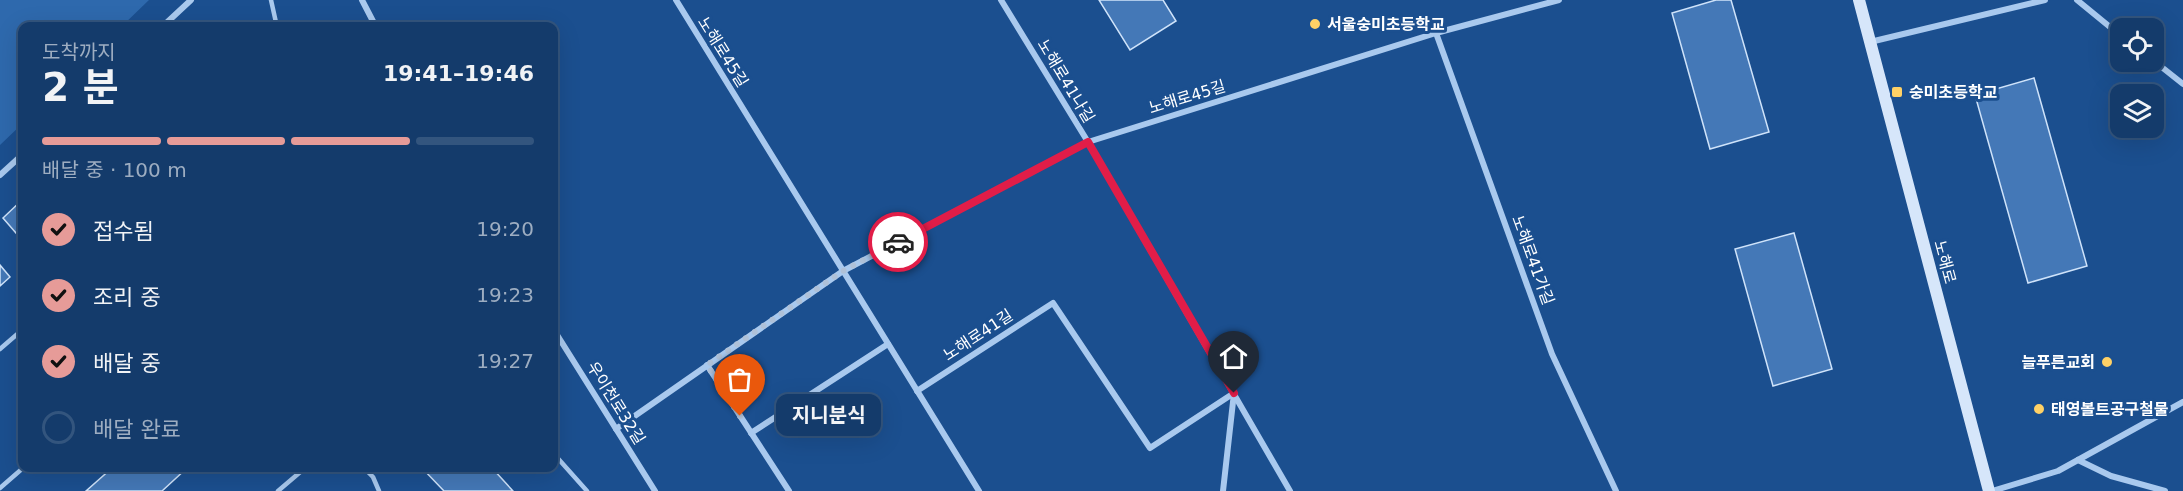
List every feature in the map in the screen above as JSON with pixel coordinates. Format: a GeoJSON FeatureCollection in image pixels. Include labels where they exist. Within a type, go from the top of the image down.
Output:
{"type":"FeatureCollection","features":[{"type":"Feature","properties":{"kind":"main road","name":"노해로"},"geometry":{"type":"LineString","coordinates":[[1859,0],[1990,491]]}},
{"type":"Feature","properties":{"kind":"street"},"geometry":{"type":"LineString","coordinates":[[168,22],[192,0]]}},
{"type":"Feature","properties":{"kind":"street"},"geometry":{"type":"LineString","coordinates":[[362,0],[373,22]]}},
{"type":"Feature","properties":{"kind":"street","name":"노해로45길"},"geometry":{"type":"LineString","coordinates":[[675,0],[979,491]]}},
{"type":"Feature","properties":{"kind":"street","name":"노해로41나길"},"geometry":{"type":"LineString","coordinates":[[1001,0],[1088,142],[1290,491]]}},
{"type":"Feature","properties":{"kind":"street","name":"노해로45길"},"geometry":{"type":"LineString","coordinates":[[616,429],[843,271],[1088,142],[1436,33],[1559,0]]}},
{"type":"Feature","properties":{"kind":"street"},"geometry":{"type":"LineString","coordinates":[[1870,42],[2045,0]]}},
{"type":"Feature","properties":{"kind":"street"},"geometry":{"type":"LineString","coordinates":[[2077,0],[2110,27]]}},
{"type":"Feature","properties":{"kind":"street","name":"노해로41가길"},"geometry":{"type":"LineString","coordinates":[[1436,33],[1552,354],[1616,491]]}},
{"type":"Feature","properties":{"kind":"street"},"geometry":{"type":"LineString","coordinates":[[2164,70],[2183,84]]}},
{"type":"Feature","properties":{"kind":"street"},"geometry":{"type":"LineString","coordinates":[[0,175],[18,158]]}},
{"type":"Feature","properties":{"kind":"street","name":"노해로41길"},"geometry":{"type":"LineString","coordinates":[[917,391],[1053,303],[1150,448],[1234,393]]}},
{"type":"Feature","properties":{"kind":"street","name":"우이천로32길"},"geometry":{"type":"LineString","coordinates":[[558,336],[655,491]]}},
{"type":"Feature","properties":{"kind":"street"},"geometry":{"type":"LineString","coordinates":[[751,433],[888,344]]}},
{"type":"Feature","properties":{"kind":"street"},"geometry":{"type":"LineString","coordinates":[[707,365],[789,491]]}},
{"type":"Feature","properties":{"kind":"street"},"geometry":{"type":"LineString","coordinates":[[1223,491],[1234,393]]}},
{"type":"Feature","properties":{"kind":"street"},"geometry":{"type":"LineString","coordinates":[[1990,491],[2058,471],[2183,402]]}},
{"type":"Feature","properties":{"kind":"street"},"geometry":{"type":"LineString","coordinates":[[2078,460],[2111,476],[2165,491]]}},
{"type":"Feature","properties":{"kind":"lane"},"geometry":{"type":"LineString","coordinates":[[271,0],[276,22]]}},
{"type":"Feature","properties":{"kind":"lane"},"geometry":{"type":"LineString","coordinates":[[0,349],[18,333]]}},
{"type":"Feature","properties":{"kind":"lane"},"geometry":{"type":"LineString","coordinates":[[558,459],[586,491]]}},
{"type":"Feature","properties":{"kind":"lane"},"geometry":{"type":"LineString","coordinates":[[0,488],[18,472]]}},
{"type":"Feature","properties":{"kind":"lane"},"geometry":{"type":"LineString","coordinates":[[278,491],[300,472]]}},
{"type":"Feature","properties":{"kind":"lane"},"geometry":{"type":"LineString","coordinates":[[368,472],[373,477],[378,491]]}},
{"type":"Feature","properties":{"kind":"shaded area"},"geometry":{"type":"Polygon","coordinates":[[[0,0],[149,0],[126,22],[18,22],[18,128],[0,145],[0,0]]]}},
{"type":"Feature","properties":{"kind":"building"},"geometry":{"type":"Polygon","coordinates":[[[1099,0],[1163,0],[1176,21],[1130,50],[1099,0]]]}},
{"type":"Feature","properties":{"kind":"building"},"geometry":{"type":"Polygon","coordinates":[[[1716,0],[1731,0],[1769,132],[1710,149],[1672,13],[1716,0]]]}},
{"type":"Feature","properties":{"kind":"building"},"geometry":{"type":"Polygon","coordinates":[[[2034,78],[2087,266],[2028,283],[1975,95],[2034,78]]]}},
{"type":"Feature","properties":{"kind":"building"},"geometry":{"type":"Polygon","coordinates":[[[18,204],[18,235],[3,218],[18,204]]]}},
{"type":"Feature","properties":{"kind":"building"},"geometry":{"type":"Polygon","coordinates":[[[1794,233],[1832,369],[1773,386],[1735,249],[1794,233]]]}},
{"type":"Feature","properties":{"kind":"building"},"geometry":{"type":"Polygon","coordinates":[[[0,265],[10,277],[0,286],[0,265]]]}},
{"type":"Feature","properties":{"kind":"building"},"geometry":{"type":"Polygon","coordinates":[[[107,472],[183,472],[162,491],[86,491],[107,472]]]}},
{"type":"Feature","properties":{"kind":"building"},"geometry":{"type":"Polygon","coordinates":[[[426,472],[496,472],[513,491],[444,491],[426,472]]]}},
{"type":"Feature","properties":{"kind":"way so far"},"geometry":{"type":"LineString","coordinates":[[740,416],[707,365],[843,271],[898,242]]}},
{"type":"Feature","properties":{"kind":"place","name":"서울숭미초등학교"},"geometry":{"type":"Point","coordinates":[1315,24]}},
{"type":"Feature","properties":{"kind":"place","name":"숭미초등학교"},"geometry":{"type":"Point","coordinates":[1897,92]}},
{"type":"Feature","properties":{"kind":"place","name":"늘푸른교회"},"geometry":{"type":"Point","coordinates":[2107,362]}},
{"type":"Feature","properties":{"kind":"place","name":"태영볼트공구철물"},"geometry":{"type":"Point","coordinates":[2039,409]}},
{"type":"Feature","properties":{"kind":"place","name":"지니분식"},"geometry":{"type":"Point","coordinates":[740,416]}},
{"type":"Feature","properties":{"kind":"route"},"geometry":{"type":"LineString","coordinates":[[898,242],[1088,142],[1234,393]]}}]}
